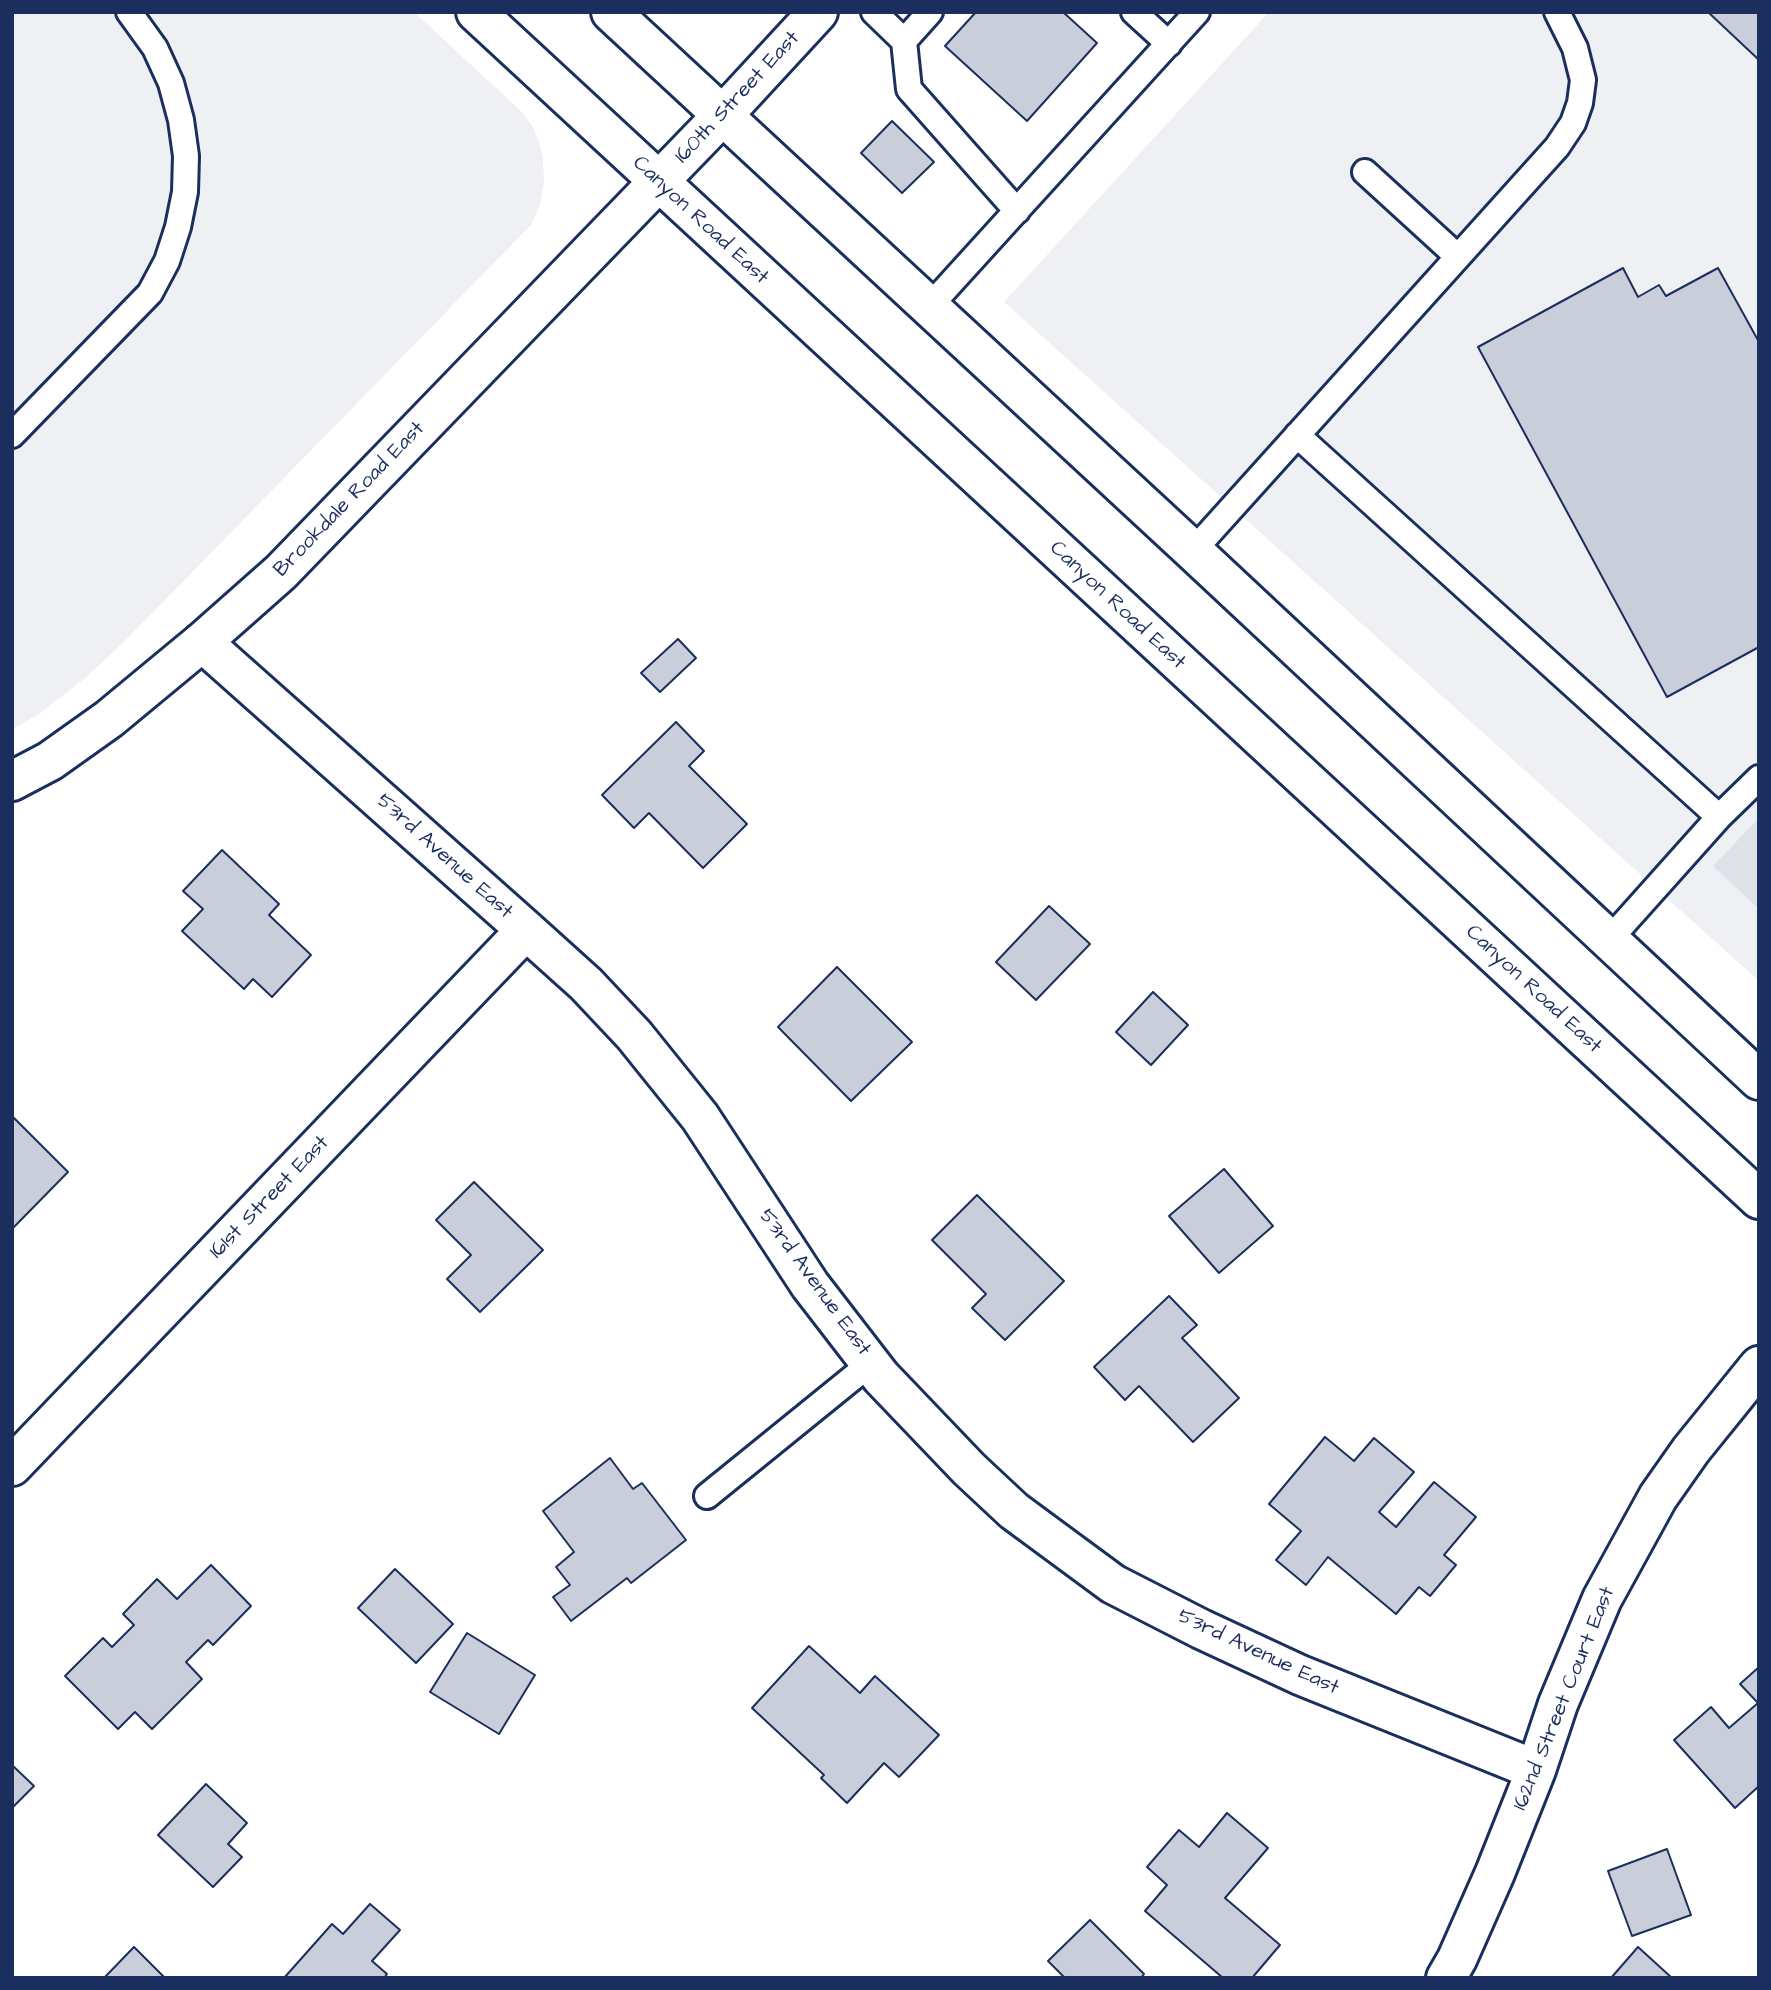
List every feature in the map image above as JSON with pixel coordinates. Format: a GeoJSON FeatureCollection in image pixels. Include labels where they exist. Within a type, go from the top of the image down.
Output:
{"type":"FeatureCollection","features":[{"type":"Feature","properties":{"kind":"main road","name":"Canyon Road East"},"geometry":{"type":"LineString","coordinates":[[475,12],[1759,1199]]}},
{"type":"Feature","properties":{"kind":"main road"},"geometry":{"type":"LineString","coordinates":[[611,12],[1759,1080]]}},
{"type":"Feature","properties":{"kind":"main road","name":"160th Street East"},"geometry":{"type":"LineString","coordinates":[[658,183],[818,12]]}},
{"type":"Feature","properties":{"kind":"main road","name":"Brookdale Road East"},"geometry":{"type":"LineString","coordinates":[[12,782],[50,761],[109,719],[281,572],[658,183]]}},
{"type":"Feature","properties":{"kind":"main road","name":"53rd Avenue East"},"geometry":{"type":"LineString","coordinates":[[202,642],[586,984],[634,1035],[700,1117],[810,1285],[881,1377],[969,1469],[1014,1511],[1113,1584],[1201,1629],[1300,1675],[1536,1770]]}},
{"type":"Feature","properties":{"kind":"main road","name":"161st Street East"},"geometry":{"type":"LineString","coordinates":[[12,1465],[526,930]]}},
{"type":"Feature","properties":{"kind":"main road","name":"162nd Street Court East"},"geometry":{"type":"LineString","coordinates":[[1446,1978],[1496,1873],[1558,1704],[1602,1599],[1658,1497],[1691,1450],[1759,1366]]}},
{"type":"Feature","properties":{"kind":"lane"},"geometry":{"type":"LineString","coordinates":[[12,435],[150,293],[167,261],[178,227],[185,192],[186,156],[181,121],[171,83],[155,48],[129,12]]}},
{"type":"Feature","properties":{"kind":"lane"},"geometry":{"type":"LineString","coordinates":[[874,12],[904,41],[909,89],[1017,211]]}},
{"type":"Feature","properties":{"kind":"lane"},"geometry":{"type":"LineString","coordinates":[[904,41],[930,12]]}},
{"type":"Feature","properties":{"kind":"lane"},"geometry":{"type":"LineString","coordinates":[[1134,12],[1169,44]]}},
{"type":"Feature","properties":{"kind":"lane"},"geometry":{"type":"LineString","coordinates":[[929,307],[1197,12]]}},
{"type":"Feature","properties":{"kind":"lane"},"geometry":{"type":"LineString","coordinates":[[1193,551],[1557,147],[1573,123],[1580,103],[1583,80],[1575,48],[1557,12]]}},
{"type":"Feature","properties":{"kind":"lane"},"geometry":{"type":"LineString","coordinates":[[1364,172],[1458,257]]}},
{"type":"Feature","properties":{"kind":"lane"},"geometry":{"type":"LineString","coordinates":[[1297,435],[1718,817]]}},
{"type":"Feature","properties":{"kind":"lane"},"geometry":{"type":"LineString","coordinates":[[1609,940],[1718,817],[1759,778]]}},
{"type":"Feature","properties":{"kind":"lane"},"geometry":{"type":"LineString","coordinates":[[707,1496],[871,1363]]}},
{"type":"Feature","properties":{"kind":"shaded area"},"geometry":{"type":"Polygon","coordinates":[[[12,12],[414,12],[522,112],[539,142],[544,181],[540,204],[531,225],[125,641],[84,679],[40,713],[12,730],[12,12]]]}},
{"type":"Feature","properties":{"kind":"shaded area"},"geometry":{"type":"Polygon","coordinates":[[[1269,12],[1759,12],[1759,981],[1004,302],[1269,12]]]}},
{"type":"Feature","properties":{"kind":"shaded area"},"geometry":{"type":"Polygon","coordinates":[[[1759,818],[1759,909],[1713,866],[1759,818]]]}},
{"type":"Feature","properties":{"kind":"building"},"geometry":{"type":"Polygon","coordinates":[[[976,12],[1063,12],[1097,43],[1027,121],[945,46],[976,12]]]}},
{"type":"Feature","properties":{"kind":"building"},"geometry":{"type":"Polygon","coordinates":[[[1708,12],[1759,12],[1759,60],[1708,12]]]}},
{"type":"Feature","properties":{"kind":"building"},"geometry":{"type":"Polygon","coordinates":[[[892,121],[934,162],[902,193],[861,153],[892,121]]]}},
{"type":"Feature","properties":{"kind":"building"},"geometry":{"type":"Polygon","coordinates":[[[1623,268],[1638,297],[1659,285],[1666,296],[1718,268],[1759,342],[1759,647],[1667,697],[1478,347],[1623,268]]]}},
{"type":"Feature","properties":{"kind":"building"},"geometry":{"type":"Polygon","coordinates":[[[678,639],[696,658],[660,692],[641,673],[678,639]]]}},
{"type":"Feature","properties":{"kind":"building"},"geometry":{"type":"Polygon","coordinates":[[[676,722],[704,751],[689,766],[747,824],[703,868],[649,813],[634,828],[602,795],[676,722]]]}},
{"type":"Feature","properties":{"kind":"building"},"geometry":{"type":"Polygon","coordinates":[[[222,850],[279,904],[269,915],[311,955],[272,997],[253,979],[244,989],[182,931],[203,909],[183,891],[222,850]]]}},
{"type":"Feature","properties":{"kind":"building"},"geometry":{"type":"Polygon","coordinates":[[[1049,906],[1090,944],[1036,1000],[996,962],[1049,906]]]}},
{"type":"Feature","properties":{"kind":"building"},"geometry":{"type":"Polygon","coordinates":[[[837,967],[912,1042],[851,1101],[778,1027],[837,967]]]}},
{"type":"Feature","properties":{"kind":"building"},"geometry":{"type":"Polygon","coordinates":[[[1153,992],[1188,1025],[1151,1065],[1116,1032],[1153,992]]]}},
{"type":"Feature","properties":{"kind":"building"},"geometry":{"type":"Polygon","coordinates":[[[12,1116],[68,1172],[12,1229],[12,1116]]]}},
{"type":"Feature","properties":{"kind":"building"},"geometry":{"type":"Polygon","coordinates":[[[1224,1169],[1273,1226],[1219,1273],[1169,1216],[1224,1169]]]}},
{"type":"Feature","properties":{"kind":"building"},"geometry":{"type":"Polygon","coordinates":[[[474,1182],[543,1250],[480,1312],[447,1279],[471,1255],[436,1220],[474,1182]]]}},
{"type":"Feature","properties":{"kind":"building"},"geometry":{"type":"Polygon","coordinates":[[[977,1195],[1064,1281],[1005,1340],[972,1308],[986,1294],[932,1240],[977,1195]]]}},
{"type":"Feature","properties":{"kind":"building"},"geometry":{"type":"Polygon","coordinates":[[[1169,1296],[1197,1325],[1182,1338],[1239,1398],[1193,1442],[1139,1386],[1125,1400],[1094,1367],[1169,1296]]]}},
{"type":"Feature","properties":{"kind":"building"},"geometry":{"type":"Polygon","coordinates":[[[1325,1437],[1354,1461],[1374,1438],[1414,1472],[1379,1512],[1396,1527],[1434,1482],[1476,1517],[1444,1555],[1456,1565],[1430,1596],[1419,1587],[1396,1614],[1328,1557],[1306,1585],[1276,1560],[1301,1531],[1269,1504],[1325,1437]]]}},
{"type":"Feature","properties":{"kind":"building"},"geometry":{"type":"Polygon","coordinates":[[[610,1458],[633,1489],[642,1483],[686,1540],[631,1583],[627,1578],[571,1621],[553,1597],[570,1585],[556,1567],[574,1552],[543,1511],[610,1458]]]}},
{"type":"Feature","properties":{"kind":"building"},"geometry":{"type":"Polygon","coordinates":[[[211,1565],[251,1606],[213,1645],[208,1640],[186,1662],[202,1679],[152,1729],[135,1712],[118,1729],[65,1676],[103,1638],[112,1647],[134,1625],[123,1614],[157,1579],[177,1599],[211,1565]]]}},
{"type":"Feature","properties":{"kind":"building"},"geometry":{"type":"Polygon","coordinates":[[[395,1569],[453,1624],[416,1663],[358,1608],[395,1569]]]}},
{"type":"Feature","properties":{"kind":"building"},"geometry":{"type":"Polygon","coordinates":[[[467,1633],[535,1675],[499,1734],[430,1692],[467,1633]]]}},
{"type":"Feature","properties":{"kind":"building"},"geometry":{"type":"Polygon","coordinates":[[[809,1646],[860,1693],[875,1676],[939,1735],[899,1777],[884,1763],[847,1803],[821,1778],[824,1775],[752,1708],[809,1646]]]}},
{"type":"Feature","properties":{"kind":"building"},"geometry":{"type":"Polygon","coordinates":[[[1759,1667],[1759,1786],[1735,1808],[1674,1740],[1711,1707],[1729,1728],[1758,1703],[1740,1684],[1759,1667]]]}},
{"type":"Feature","properties":{"kind":"building"},"geometry":{"type":"Polygon","coordinates":[[[12,1765],[34,1786],[12,1808],[12,1765]]]}},
{"type":"Feature","properties":{"kind":"building"},"geometry":{"type":"Polygon","coordinates":[[[206,1784],[247,1823],[228,1844],[242,1857],[213,1887],[158,1835],[206,1784]]]}},
{"type":"Feature","properties":{"kind":"building"},"geometry":{"type":"Polygon","coordinates":[[[1227,1813],[1268,1848],[1225,1898],[1280,1945],[1252,1978],[1223,1978],[1145,1911],[1167,1885],[1147,1867],[1179,1830],[1199,1847],[1227,1813]]]}},
{"type":"Feature","properties":{"kind":"building"},"geometry":{"type":"Polygon","coordinates":[[[1667,1849],[1691,1915],[1632,1936],[1608,1871],[1667,1849]]]}},
{"type":"Feature","properties":{"kind":"building"},"geometry":{"type":"Polygon","coordinates":[[[370,1904],[400,1930],[372,1961],[387,1974],[384,1978],[284,1978],[332,1924],[343,1934],[370,1904]]]}},
{"type":"Feature","properties":{"kind":"building"},"geometry":{"type":"Polygon","coordinates":[[[1090,1920],[1144,1974],[1141,1978],[1065,1978],[1048,1961],[1090,1920]]]}},
{"type":"Feature","properties":{"kind":"building"},"geometry":{"type":"Polygon","coordinates":[[[134,1947],[165,1978],[104,1978],[134,1947]]]}},
{"type":"Feature","properties":{"kind":"building"},"geometry":{"type":"Polygon","coordinates":[[[1638,1947],[1672,1978],[1611,1978],[1638,1947]]]}}]}
